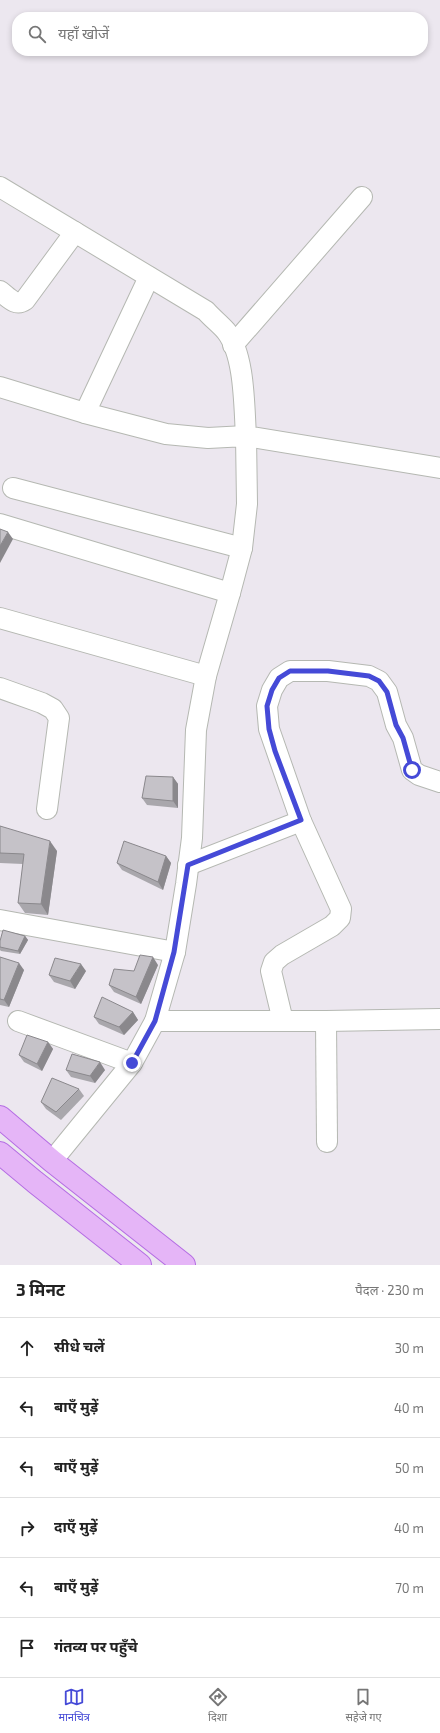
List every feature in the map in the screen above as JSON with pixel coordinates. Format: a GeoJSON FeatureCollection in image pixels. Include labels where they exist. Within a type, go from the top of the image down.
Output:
{"type":"FeatureCollection","features":[{"type":"Feature","properties":{"kind":"main road"},"geometry":{"type":"LineString","coordinates":[[0,1117],[52,1161],[184,1265]]}},
{"type":"Feature","properties":{"kind":"main road"},"geometry":{"type":"LineString","coordinates":[[0,1153],[140,1265]]}},
{"type":"Feature","properties":{"kind":"street"},"geometry":{"type":"LineString","coordinates":[[0,187],[206,311],[227,332],[238,356],[242,379],[246,436],[247,504],[242,548],[206,676],[196,730],[192,838],[174,952],[155,1021],[132,1063],[52,1161]]}},
{"type":"Feature","properties":{"kind":"street"},"geometry":{"type":"LineString","coordinates":[[233,345],[362,197]]}},
{"type":"Feature","properties":{"kind":"street"},"geometry":{"type":"LineString","coordinates":[[0,291],[16,303],[21,303],[25,300],[75,232]]}},
{"type":"Feature","properties":{"kind":"street"},"geometry":{"type":"LineString","coordinates":[[85,413],[149,277]]}},
{"type":"Feature","properties":{"kind":"street"},"geometry":{"type":"LineString","coordinates":[[0,387],[85,413],[166,434],[208,438],[246,436],[440,468]]}},
{"type":"Feature","properties":{"kind":"street"},"geometry":{"type":"LineString","coordinates":[[13,488],[242,548]]}},
{"type":"Feature","properties":{"kind":"street"},"geometry":{"type":"LineString","coordinates":[[0,524],[230,593]]}},
{"type":"Feature","properties":{"kind":"street"},"geometry":{"type":"LineString","coordinates":[[0,618],[206,676]]}},
{"type":"Feature","properties":{"kind":"street"},"geometry":{"type":"LineString","coordinates":[[283,1021],[271,971],[274,962],[282,955],[332,926],[340,918],[341,909],[301,820],[275,751],[269,729],[267,706],[272,690],[279,678],[290,671],[328,671],[369,676],[379,681],[387,692],[396,725],[403,738],[412,770],[419,775],[440,782]]}},
{"type":"Feature","properties":{"kind":"street"},"geometry":{"type":"LineString","coordinates":[[0,688],[42,703],[53,709],[59,718],[47,809]]}},
{"type":"Feature","properties":{"kind":"street"},"geometry":{"type":"LineString","coordinates":[[188,865],[301,820]]}},
{"type":"Feature","properties":{"kind":"street"},"geometry":{"type":"LineString","coordinates":[[0,920],[174,952]]}},
{"type":"Feature","properties":{"kind":"street"},"geometry":{"type":"LineString","coordinates":[[155,1021],[440,1019]]}},
{"type":"Feature","properties":{"kind":"street"},"geometry":{"type":"LineString","coordinates":[[18,1021],[132,1063]]}},
{"type":"Feature","properties":{"kind":"street"},"geometry":{"type":"LineString","coordinates":[[326,1021],[327,1142]]}},
{"type":"Feature","properties":{"kind":"building"},"geometry":{"type":"Polygon","coordinates":[[[0,529],[8,532],[0,546],[0,529]]]}},
{"type":"Feature","properties":{"kind":"building"},"geometry":{"type":"Polygon","coordinates":[[[146,776],[173,777],[173,801],[142,798],[146,776]]]}},
{"type":"Feature","properties":{"kind":"building"},"geometry":{"type":"Polygon","coordinates":[[[0,826],[50,841],[41,904],[18,903],[24,854],[0,853],[0,826]]]}},
{"type":"Feature","properties":{"kind":"building"},"geometry":{"type":"Polygon","coordinates":[[[124,841],[166,856],[158,882],[117,863],[124,841]]]}},
{"type":"Feature","properties":{"kind":"building"},"geometry":{"type":"Polygon","coordinates":[[[3,930],[25,936],[18,951],[0,947],[3,930]]]}},
{"type":"Feature","properties":{"kind":"building"},"geometry":{"type":"Polygon","coordinates":[[[140,955],[153,957],[136,997],[109,985],[114,969],[134,971],[140,955]]]}},
{"type":"Feature","properties":{"kind":"building"},"geometry":{"type":"Polygon","coordinates":[[[0,957],[19,963],[4,1000],[0,999],[0,957]]]}},
{"type":"Feature","properties":{"kind":"building"},"geometry":{"type":"Polygon","coordinates":[[[55,958],[81,964],[70,981],[49,975],[55,958]]]}},
{"type":"Feature","properties":{"kind":"building"},"geometry":{"type":"Polygon","coordinates":[[[102,997],[133,1012],[119,1027],[94,1017],[102,997]]]}},
{"type":"Feature","properties":{"kind":"building"},"geometry":{"type":"Polygon","coordinates":[[[27,1035],[48,1042],[37,1064],[19,1055],[27,1035]]]}},
{"type":"Feature","properties":{"kind":"building"},"geometry":{"type":"Polygon","coordinates":[[[72,1054],[100,1062],[90,1076],[66,1070],[72,1054]]]}},
{"type":"Feature","properties":{"kind":"building"},"geometry":{"type":"Polygon","coordinates":[[[52,1078],[79,1089],[56,1112],[41,1102],[52,1078]]]}},
{"type":"Feature","properties":{"kind":"route"},"geometry":{"type":"LineString","coordinates":[[132,1063],[155,1021],[174,952],[188,865],[301,820],[275,751],[269,729],[267,706],[272,690],[279,678],[290,671],[328,671],[369,676],[379,681],[387,692],[396,725],[403,738],[412,770]]}}]}
